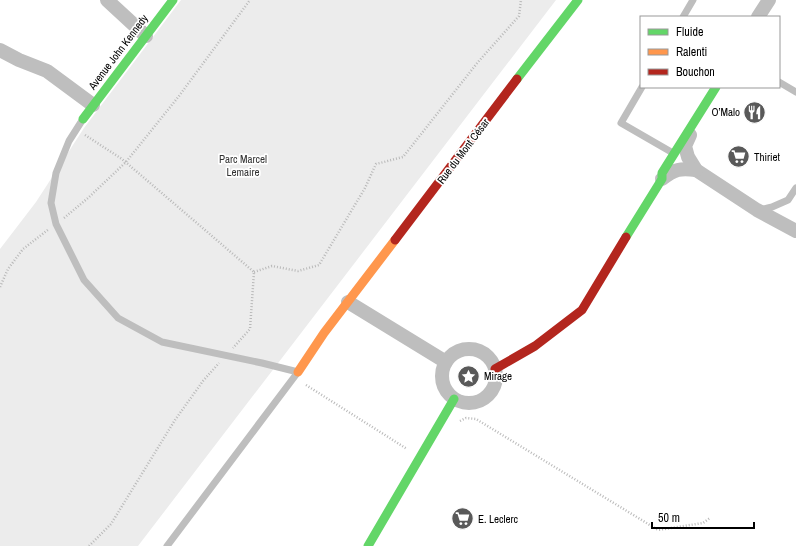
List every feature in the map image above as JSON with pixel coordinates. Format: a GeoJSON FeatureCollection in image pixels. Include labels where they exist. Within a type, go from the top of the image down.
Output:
{"type":"FeatureCollection","features":[{"type":"Feature","properties":{"kind":"street"},"geometry":{"type":"LineString","coordinates":[[107,0],[146,36]]}},
{"type":"Feature","properties":{"kind":"street","name":"Avenue John Kennedy"},"geometry":{"type":"LineString","coordinates":[[83,119],[173,0]]}},
{"type":"Feature","properties":{"kind":"street","name":"Rue du Mont César"},"geometry":{"type":"LineString","coordinates":[[296,375],[324,333],[578,0]]}},
{"type":"Feature","properties":{"kind":"street"},"geometry":{"type":"LineString","coordinates":[[759,16],[769,0]]}},
{"type":"Feature","properties":{"kind":"street"},"geometry":{"type":"LineString","coordinates":[[0,50],[19,60],[47,71],[93,105]]}},
{"type":"Feature","properties":{"kind":"street"},"geometry":{"type":"LineString","coordinates":[[662,179],[662,173],[715,88]]}},
{"type":"Feature","properties":{"kind":"street"},"geometry":{"type":"LineString","coordinates":[[690,130],[685,146],[688,158],[696,170],[757,210],[796,231]]}},
{"type":"Feature","properties":{"kind":"street"},"geometry":{"type":"LineString","coordinates":[[495,370],[535,346],[582,310],[662,179],[674,170],[696,170]]}},
{"type":"Feature","properties":{"kind":"street"},"geometry":{"type":"LineString","coordinates":[[348,302],[446,362]]}},
{"type":"Feature","properties":{"kind":"street"},"geometry":{"type":"LineString","coordinates":[[459,350],[477,350],[485,354],[491,361],[495,370],[492,390],[479,401],[462,402],[454,399],[444,386],[442,378],[442,369],[446,362],[459,350]]}},
{"type":"Feature","properties":{"kind":"street"},"geometry":{"type":"LineString","coordinates":[[368,546],[454,399]]}},
{"type":"Feature","properties":{"kind":"lane"},"geometry":{"type":"LineString","coordinates":[[684,16],[693,0]]}},
{"type":"Feature","properties":{"kind":"lane"},"geometry":{"type":"LineString","coordinates":[[780,83],[796,92]]}},
{"type":"Feature","properties":{"kind":"lane"},"geometry":{"type":"LineString","coordinates":[[641,88],[621,123],[674,154]]}},
{"type":"Feature","properties":{"kind":"lane"},"geometry":{"type":"LineString","coordinates":[[83,119],[69,141],[56,173],[51,203],[56,224],[84,280],[118,318],[162,342],[226,355],[296,375],[167,546]]}},
{"type":"Feature","properties":{"kind":"lane"},"geometry":{"type":"LineString","coordinates":[[757,210],[772,207],[788,200],[796,188]]}},
{"type":"Feature","properties":{"kind":"path"},"geometry":{"type":"LineString","coordinates":[[0,287],[8,269],[23,250],[88,198],[126,162],[179,96],[250,0]]}},
{"type":"Feature","properties":{"kind":"path"},"geometry":{"type":"LineString","coordinates":[[254,272],[272,266],[298,271],[319,265],[366,188],[376,164],[403,157],[478,62],[519,16],[522,0]]}},
{"type":"Feature","properties":{"kind":"path"},"geometry":{"type":"LineString","coordinates":[[76,130],[126,162],[254,272]]}},
{"type":"Feature","properties":{"kind":"path"},"geometry":{"type":"LineString","coordinates":[[88,546],[111,524],[175,420],[203,381],[250,329],[254,272]]}},
{"type":"Feature","properties":{"kind":"path"},"geometry":{"type":"LineString","coordinates":[[296,375],[420,457]]}},
{"type":"Feature","properties":{"kind":"path"},"geometry":{"type":"LineString","coordinates":[[454,424],[466,418],[476,419],[658,530],[703,523],[710,518]]}},
{"type":"Feature","properties":{"kind":"green space","name":"Parc Marcel Lemaire"},"geometry":{"type":"Polygon","coordinates":[[[181,0],[556,0],[138,546],[0,546],[0,249],[36,202],[84,128],[181,0]]]}},
{"type":"Feature","properties":{"kind":"traffic: fast"},"geometry":{"type":"LineString","coordinates":[[83,119],[173,0]]}},
{"type":"Feature","properties":{"kind":"traffic: fast"},"geometry":{"type":"LineString","coordinates":[[517,79],[578,0]]}},
{"type":"Feature","properties":{"kind":"traffic: fast"},"geometry":{"type":"LineString","coordinates":[[626,237],[662,179],[662,173],[715,88]]}},
{"type":"Feature","properties":{"kind":"traffic: fast"},"geometry":{"type":"LineString","coordinates":[[368,546],[454,399]]}},
{"type":"Feature","properties":{"kind":"traffic: slow"},"geometry":{"type":"LineString","coordinates":[[298,372],[324,333],[395,240]]}},
{"type":"Feature","properties":{"kind":"traffic: jam"},"geometry":{"type":"LineString","coordinates":[[395,240],[517,79]]}},
{"type":"Feature","properties":{"kind":"traffic: jam"},"geometry":{"type":"LineString","coordinates":[[495,369],[535,346],[582,310],[626,237]]}},
{"type":"Feature","properties":{"kind":"place","name":"O’Malo"},"geometry":{"type":"Point","coordinates":[755,112]}},
{"type":"Feature","properties":{"kind":"place","name":"Thiriet"},"geometry":{"type":"Point","coordinates":[739,157]}},
{"type":"Feature","properties":{"kind":"place","name":"Mirage"},"geometry":{"type":"Point","coordinates":[469,376]}},
{"type":"Feature","properties":{"kind":"place","name":"E. Leclerc"},"geometry":{"type":"Point","coordinates":[463,519]}}]}
